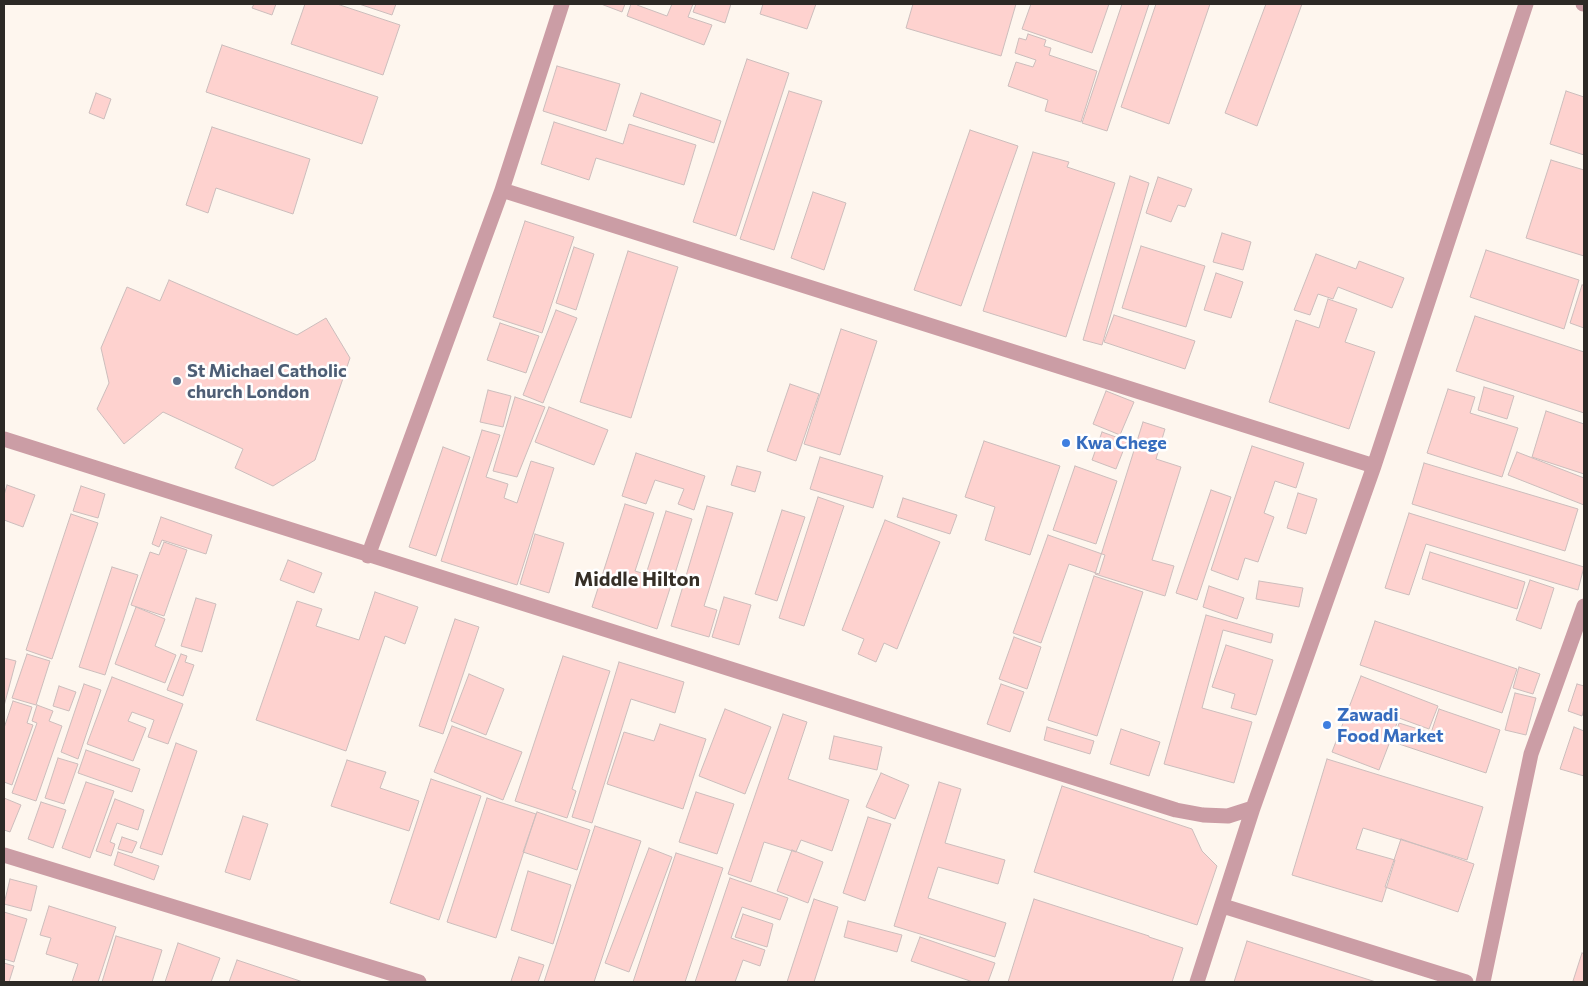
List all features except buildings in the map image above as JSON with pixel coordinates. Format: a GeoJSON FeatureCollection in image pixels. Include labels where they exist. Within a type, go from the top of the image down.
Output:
{"type":"FeatureCollection","features":[{"type":"Feature","properties":{"kind":"street"},"geometry":{"type":"LineString","coordinates":[[368,556],[502,190],[562,4]]}},
{"type":"Feature","properties":{"kind":"street"},"geometry":{"type":"LineString","coordinates":[[1197,982],[1253,808],[1374,466],[1526,4]]}},
{"type":"Feature","properties":{"kind":"street"},"geometry":{"type":"LineString","coordinates":[[502,190],[1374,466]]}},
{"type":"Feature","properties":{"kind":"street"},"geometry":{"type":"LineString","coordinates":[[4,439],[368,556],[1176,810],[1203,816],[1228,816],[1253,808]]}},
{"type":"Feature","properties":{"kind":"street"},"geometry":{"type":"LineString","coordinates":[[1482,982],[1531,754],[1584,606]]}},
{"type":"Feature","properties":{"kind":"street"},"geometry":{"type":"LineString","coordinates":[[4,855],[419,982]]}},
{"type":"Feature","properties":{"kind":"street"},"geometry":{"type":"LineString","coordinates":[[1223,906],[1466,982]]}},
{"type":"Feature","properties":{"kind":"place","name":"St Michael Catholic church London"},"geometry":{"type":"Point","coordinates":[177,381]}},
{"type":"Feature","properties":{"kind":"place","name":"Kwa Chege"},"geometry":{"type":"Point","coordinates":[1066,443]}},
{"type":"Feature","properties":{"kind":"place","name":"Zawadi Food Market"},"geometry":{"type":"Point","coordinates":[1327,725]}},
{"type":"Feature","properties":{"kind":"district","name":"Middle Hilton"},"geometry":{"type":"Point","coordinates":[637,579]}}]}
